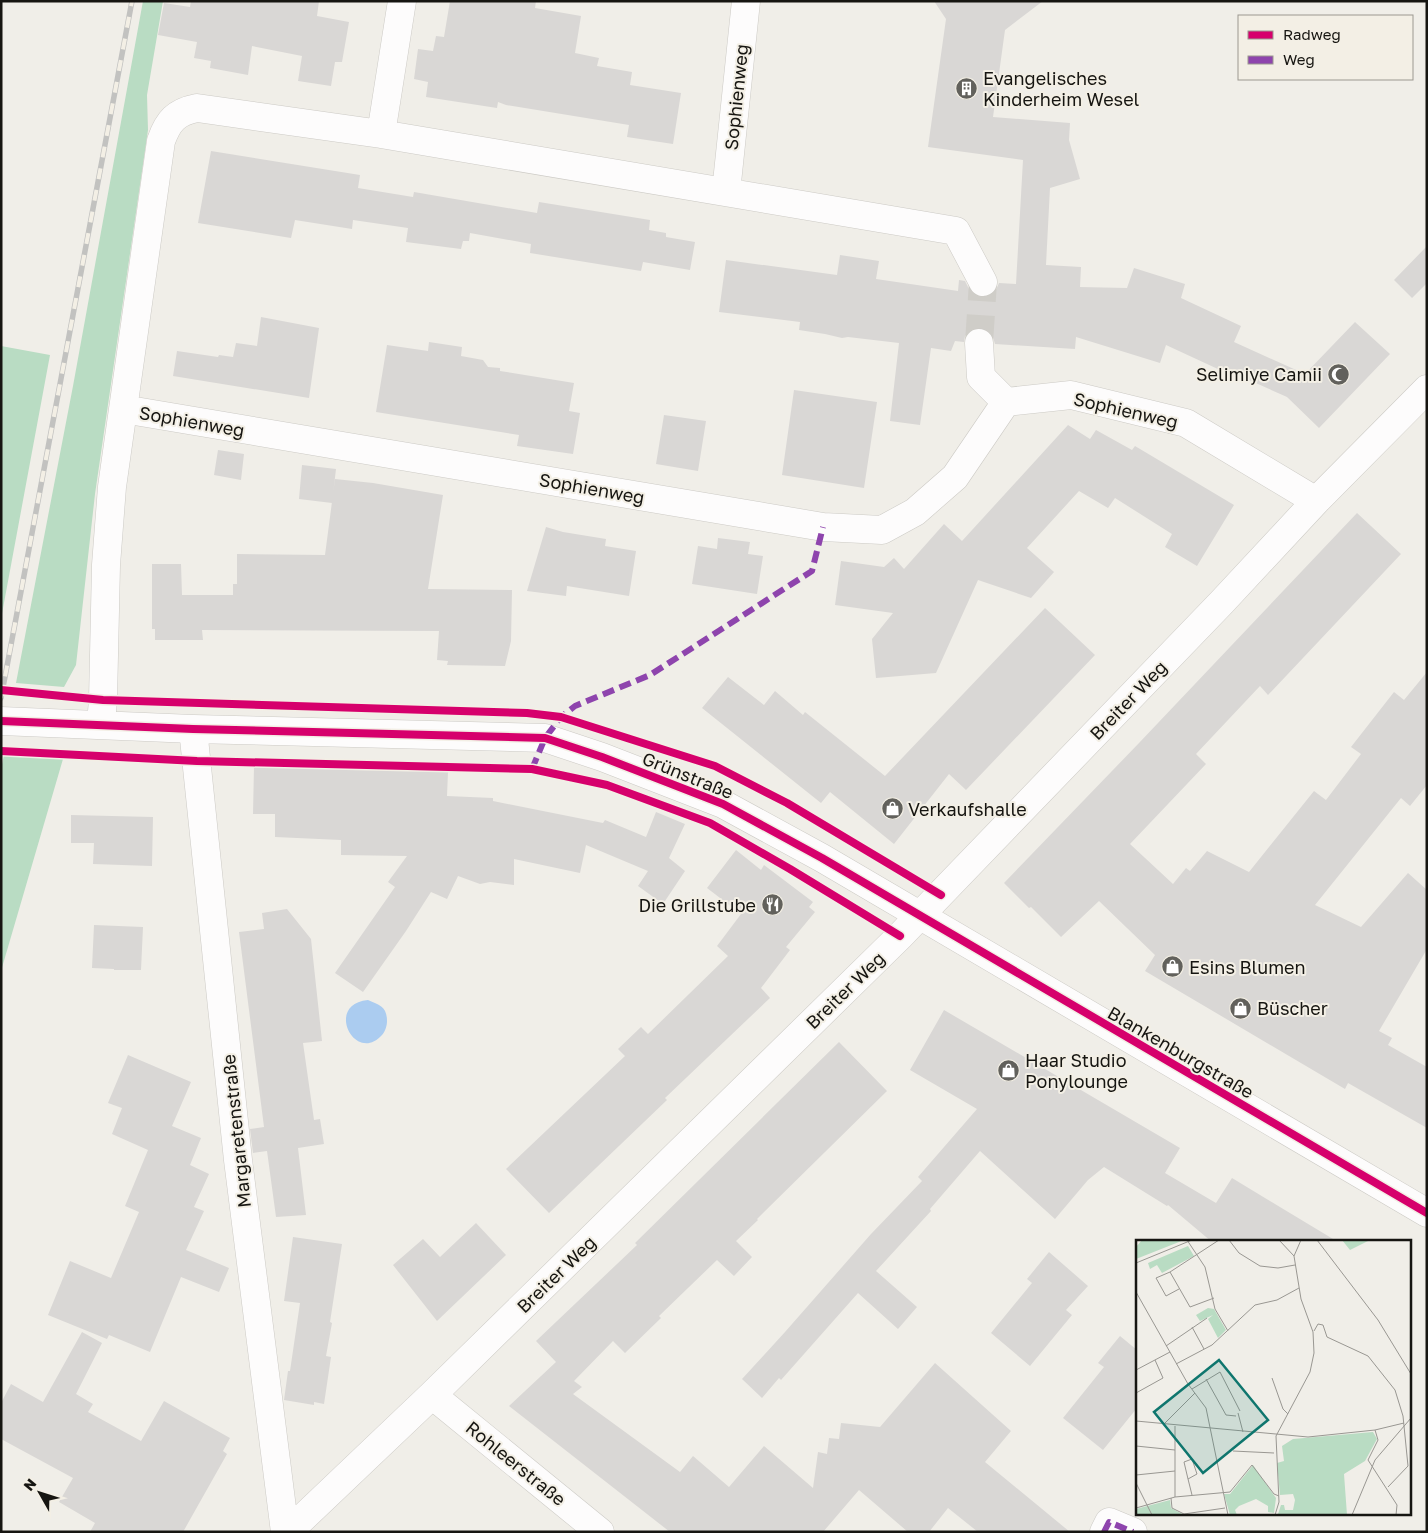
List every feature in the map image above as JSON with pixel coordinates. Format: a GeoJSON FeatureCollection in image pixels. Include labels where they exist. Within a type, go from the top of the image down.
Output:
{"type":"FeatureCollection","features":[{"type":"Feature","properties":{"kind":"street"},"geometry":{"type":"LineString","coordinates":[[381,134],[402,1]]}},
{"type":"Feature","properties":{"kind":"street","name":"Sophienweg"},"geometry":{"type":"LineString","coordinates":[[726,192],[746,1]]}},
{"type":"Feature","properties":{"kind":"street","name":"Sophienweg"},"geometry":{"type":"LineString","coordinates":[[101,724],[106,565],[112,487],[161,141],[166,127],[175,117],[185,111],[197,108],[381,134],[956,231],[983,282]]}},
{"type":"Feature","properties":{"kind":"street"},"geometry":{"type":"LineString","coordinates":[[979,343],[981,377],[1006,402]]}},
{"type":"Feature","properties":{"kind":"street","name":"Breiter Weg"},"geometry":{"type":"LineString","coordinates":[[287,1532],[432,1395],[920,916],[1222,602],[1316,501],[1427,389]]}},
{"type":"Feature","properties":{"kind":"street","name":"Sophienweg"},"geometry":{"type":"LineString","coordinates":[[123,409],[823,527],[882,530],[915,512],[955,476],[1006,402],[1071,395],[1186,424],[1316,501]]}},
{"type":"Feature","properties":{"kind":"street","name":"Grünstraße"},"geometry":{"type":"LineString","coordinates":[[1,721],[193,729],[545,738],[602,757],[723,804],[822,858],[920,916]]}},
{"type":"Feature","properties":{"kind":"street","name":"Margaretenstraße"},"geometry":{"type":"LineString","coordinates":[[193,729],[238,1160],[287,1532]]}},
{"type":"Feature","properties":{"kind":"street","name":"Blankenburgstraße"},"geometry":{"type":"LineString","coordinates":[[920,916],[1427,1213]]}},
{"type":"Feature","properties":{"kind":"street","name":"Rohleerstraße"},"geometry":{"type":"LineString","coordinates":[[432,1395],[600,1532]]}},
{"type":"Feature","properties":{"kind":"street"},"geometry":{"type":"LineString","coordinates":[[1104,1532],[1108,1522],[1133,1532]]}},
{"type":"Feature","properties":{"kind":"green space"},"geometry":{"type":"Polygon","coordinates":[[[143,1],[163,1],[147,95],[148,130],[95,494],[76,665],[64,687],[16,683],[73,386],[143,1]]]}},
{"type":"Feature","properties":{"kind":"green space"},"geometry":{"type":"Polygon","coordinates":[[[1,346],[50,355],[1,619],[1,346]]]}},
{"type":"Feature","properties":{"kind":"green space"},"geometry":{"type":"Polygon","coordinates":[[[4,755],[63,759],[1,971],[1,769],[4,755]]]}},
{"type":"Feature","properties":{"kind":"water"},"geometry":{"type":"Polygon","coordinates":[[[368,1000],[379,1005],[384,1010],[387,1016],[387,1023],[382,1035],[372,1042],[362,1043],[354,1038],[348,1030],[346,1021],[348,1011],[355,1004],[368,1000]]]}},
{"type":"Feature","properties":{"kind":"building"},"geometry":{"type":"Polygon","coordinates":[[[191,1],[319,1],[317,16],[349,22],[342,62],[335,62],[331,86],[298,81],[302,56],[252,46],[248,75],[210,68],[211,61],[194,58],[197,42],[158,35],[164,3],[190,7],[191,1]]]}},
{"type":"Feature","properties":{"kind":"building"},"geometry":{"type":"Polygon","coordinates":[[[450,1],[536,1],[535,8],[581,16],[575,53],[599,58],[597,66],[632,72],[630,85],[681,93],[673,144],[627,137],[629,125],[506,105],[498,102],[497,108],[426,97],[428,82],[414,79],[418,49],[433,51],[436,36],[444,37],[450,1]]]}},
{"type":"Feature","properties":{"kind":"building"},"geometry":{"type":"Polygon","coordinates":[[[934,1],[1043,1],[1005,30],[993,117],[1070,123],[1069,140],[1080,179],[1050,188],[1046,265],[1081,267],[1080,287],[1127,288],[1134,268],[1185,284],[1181,298],[1241,326],[1234,342],[1305,374],[1355,322],[1390,354],[1319,428],[1287,397],[1222,368],[1220,370],[1166,345],[1160,363],[1076,337],[1075,349],[995,344],[992,334],[986,329],[978,328],[970,330],[965,336],[964,342],[955,341],[951,351],[931,348],[920,425],[890,421],[899,343],[848,337],[842,338],[799,330],[800,322],[719,312],[726,260],[837,275],[840,255],[879,261],[876,279],[958,291],[959,280],[965,281],[974,295],[982,298],[991,296],[999,283],[1016,284],[1023,160],[928,147],[946,19],[934,1]]]}},
{"type":"Feature","properties":{"kind":"building"},"geometry":{"type":"Polygon","coordinates":[[[211,151],[360,175],[358,188],[413,197],[414,192],[537,213],[539,202],[650,220],[649,230],[666,233],[666,237],[695,242],[690,270],[643,262],[641,271],[530,253],[531,244],[470,233],[469,241],[463,241],[461,249],[406,242],[408,228],[353,220],[352,229],[295,220],[291,238],[198,223],[211,151]]]}},
{"type":"Feature","properties":{"kind":"building"},"geometry":{"type":"Polygon","coordinates":[[[1427,246],[1427,283],[1412,298],[1394,280],[1427,246]]]}},
{"type":"Feature","properties":{"kind":"building"},"geometry":{"type":"Polygon","coordinates":[[[261,317],[319,328],[309,398],[173,376],[177,351],[218,357],[219,355],[233,357],[236,343],[257,346],[261,317]]]}},
{"type":"Feature","properties":{"kind":"building"},"geometry":{"type":"Polygon","coordinates":[[[429,342],[462,347],[461,356],[483,360],[488,367],[500,368],[500,371],[574,383],[569,411],[580,413],[573,454],[517,446],[519,435],[376,412],[387,345],[428,351],[429,342]]]}},
{"type":"Feature","properties":{"kind":"building"},"geometry":{"type":"Polygon","coordinates":[[[794,390],[877,402],[864,488],[782,475],[794,390]]]}},
{"type":"Feature","properties":{"kind":"building"},"geometry":{"type":"Polygon","coordinates":[[[664,415],[706,421],[698,471],[656,464],[664,415]]]}},
{"type":"Feature","properties":{"kind":"building"},"geometry":{"type":"Polygon","coordinates":[[[1068,425],[1090,439],[1096,430],[1132,450],[1135,446],[1234,505],[1197,566],[1165,547],[1172,534],[1115,498],[1108,508],[1079,491],[1027,548],[1054,572],[1031,598],[978,580],[936,673],[876,678],[872,639],[893,613],[835,605],[841,561],[884,567],[894,558],[904,569],[944,524],[962,541],[1068,425]]]}},
{"type":"Feature","properties":{"kind":"building"},"geometry":{"type":"Polygon","coordinates":[[[218,450],[244,454],[241,480],[214,475],[218,450]]]}},
{"type":"Feature","properties":{"kind":"building"},"geometry":{"type":"Polygon","coordinates":[[[302,465],[336,469],[332,503],[299,499],[302,465]]]}},
{"type":"Feature","properties":{"kind":"building"},"geometry":{"type":"Polygon","coordinates":[[[335,479],[373,483],[443,495],[428,589],[512,590],[511,641],[505,666],[447,665],[448,661],[437,660],[439,631],[202,630],[203,640],[155,640],[155,629],[152,629],[152,564],[181,564],[182,595],[233,595],[233,584],[237,584],[237,554],[325,555],[335,479]]]}},
{"type":"Feature","properties":{"kind":"building"},"geometry":{"type":"Polygon","coordinates":[[[1357,513],[1401,554],[1268,695],[1260,686],[1196,754],[1206,764],[1130,844],[1173,884],[1186,868],[1190,871],[1207,851],[1249,872],[1314,791],[1326,800],[1361,754],[1351,747],[1394,692],[1404,700],[1427,672],[1427,785],[1410,806],[1401,798],[1315,905],[1361,927],[1408,873],[1427,890],[1427,949],[1379,1031],[1392,1038],[1388,1045],[1427,1067],[1427,1128],[1348,1083],[1345,1089],[1145,971],[1155,955],[1099,901],[1061,937],[1004,883],[1357,513]]]}},
{"type":"Feature","properties":{"kind":"building"},"geometry":{"type":"Polygon","coordinates":[[[546,527],[563,532],[606,539],[605,546],[636,551],[629,596],[567,586],[566,596],[527,591],[546,527]]]}},
{"type":"Feature","properties":{"kind":"building"},"geometry":{"type":"Polygon","coordinates":[[[718,538],[750,542],[748,554],[763,556],[757,594],[692,584],[698,546],[717,549],[718,538]]]}},
{"type":"Feature","properties":{"kind":"building"},"geometry":{"type":"Polygon","coordinates":[[[1045,608],[1095,655],[966,790],[949,774],[894,844],[830,792],[821,803],[702,708],[728,677],[764,705],[775,691],[803,715],[805,712],[885,776],[1045,608]]]}},
{"type":"Feature","properties":{"kind":"building"},"geometry":{"type":"Polygon","coordinates":[[[254,766],[448,772],[447,796],[493,798],[493,801],[603,823],[605,820],[646,837],[656,812],[685,824],[669,858],[685,871],[663,904],[638,886],[648,871],[586,845],[580,873],[514,859],[514,885],[490,882],[480,884],[458,876],[447,899],[431,892],[363,992],[335,973],[395,887],[388,882],[407,856],[341,855],[341,840],[275,837],[275,814],[253,814],[254,766]]]}},
{"type":"Feature","properties":{"kind":"building"},"geometry":{"type":"Polygon","coordinates":[[[71,815],[153,817],[152,866],[93,864],[94,843],[71,843],[71,815]]]}},
{"type":"Feature","properties":{"kind":"building"},"geometry":{"type":"Polygon","coordinates":[[[736,850],[761,870],[764,865],[813,902],[809,907],[815,912],[786,947],[790,950],[761,988],[770,998],[665,1098],[667,1100],[549,1213],[506,1169],[625,1056],[618,1049],[641,1027],[648,1034],[728,956],[717,946],[741,914],[707,888],[736,850]]]}},
{"type":"Feature","properties":{"kind":"building"},"geometry":{"type":"Polygon","coordinates":[[[287,909],[311,939],[322,1041],[303,1043],[314,1120],[320,1119],[324,1144],[298,1148],[306,1215],[276,1217],[267,1151],[253,1153],[250,1129],[264,1127],[239,932],[264,929],[262,913],[287,909]]]}},
{"type":"Feature","properties":{"kind":"building"},"geometry":{"type":"Polygon","coordinates":[[[94,925],[143,927],[141,970],[92,968],[94,925]]]}},
{"type":"Feature","properties":{"kind":"building"},"geometry":{"type":"Polygon","coordinates":[[[944,1010],[1180,1148],[1165,1173],[1216,1203],[1232,1178],[1335,1240],[1210,1240],[1168,1205],[1104,1167],[1088,1180],[1055,1219],[980,1151],[930,1209],[931,1211],[876,1271],[917,1307],[898,1329],[858,1293],[781,1380],[779,1378],[762,1398],[742,1379],[871,1234],[922,1181],[918,1177],[977,1109],[910,1070],[944,1010]]]}},
{"type":"Feature","properties":{"kind":"building"},"geometry":{"type":"Polygon","coordinates":[[[839,1042],[887,1091],[736,1241],[752,1257],[734,1276],[717,1260],[659,1316],[661,1318],[625,1353],[613,1341],[574,1381],[582,1387],[573,1394],[680,1472],[693,1456],[729,1487],[764,1446],[813,1488],[818,1452],[827,1454],[829,1438],[839,1439],[841,1423],[880,1427],[935,1363],[1011,1431],[985,1462],[1070,1532],[978,1532],[948,1508],[929,1532],[908,1532],[859,1490],[823,1532],[670,1532],[509,1406],[556,1362],[536,1341],[637,1245],[635,1243],[839,1042]]]}},
{"type":"Feature","properties":{"kind":"building"},"geometry":{"type":"Polygon","coordinates":[[[128,1055],[191,1082],[172,1126],[201,1138],[190,1165],[209,1174],[194,1207],[204,1211],[186,1250],[229,1268],[219,1292],[181,1277],[150,1352],[109,1335],[107,1339],[48,1315],[70,1261],[111,1278],[139,1212],[125,1206],[148,1150],[112,1134],[122,1108],[108,1103],[128,1055]]]}},
{"type":"Feature","properties":{"kind":"building"},"geometry":{"type":"Polygon","coordinates":[[[476,1223],[506,1255],[437,1321],[393,1265],[423,1239],[440,1257],[476,1223]]]}},
{"type":"Feature","properties":{"kind":"building"},"geometry":{"type":"Polygon","coordinates":[[[293,1237],[342,1244],[326,1356],[331,1357],[324,1404],[314,1402],[314,1405],[284,1400],[300,1303],[284,1301],[293,1237]]]}},
{"type":"Feature","properties":{"kind":"building"},"geometry":{"type":"Polygon","coordinates":[[[1049,1252],[1088,1286],[1066,1310],[1072,1315],[1030,1366],[991,1333],[1032,1283],[1027,1279],[1049,1252]]]}},
{"type":"Feature","properties":{"kind":"building"},"geometry":{"type":"Polygon","coordinates":[[[82,1332],[102,1343],[76,1394],[93,1404],[88,1412],[141,1441],[164,1401],[230,1438],[223,1451],[227,1454],[183,1532],[90,1532],[95,1523],[59,1502],[73,1478],[1,1439],[1,1403],[11,1384],[43,1402],[82,1332]]]}},
{"type":"Feature","properties":{"kind":"building"},"geometry":{"type":"Polygon","coordinates":[[[1120,1336],[1136,1349],[1136,1409],[1103,1450],[1063,1418],[1104,1367],[1098,1363],[1120,1336]]]}},
{"type":"Feature","properties":{"kind":"tunnel"},"geometry":{"type":"LineString","coordinates":[[979,343],[983,282]]}},
{"type":"Feature","properties":{"kind":"railway"},"geometry":{"type":"LineString","coordinates":[[1,698],[132,1]]}},
{"type":"Feature","properties":{"kind":"marked path"},"geometry":{"type":"LineString","coordinates":[[532,769],[545,738],[561,717],[575,706],[650,675],[812,571],[823,527]]}},
{"type":"Feature","properties":{"kind":"marked path"},"geometry":{"type":"LineString","coordinates":[[1104,1532],[1109,1522],[1133,1532]]}},
{"type":"Feature","properties":{"kind":"cycle path"},"geometry":{"type":"LineString","coordinates":[[1,690],[103,700],[527,713],[561,717],[715,766],[787,803],[941,895]]}},
{"type":"Feature","properties":{"kind":"cycle path"},"geometry":{"type":"LineString","coordinates":[[1,721],[193,729],[545,738],[602,757],[723,804],[822,858],[1427,1213]]}},
{"type":"Feature","properties":{"kind":"cycle path"},"geometry":{"type":"LineString","coordinates":[[1,751],[197,761],[532,769],[607,785],[710,823],[900,936]]}},
{"type":"Feature","properties":{"kind":"place","name":"Evangelisches Kinderheim Wesel"},"geometry":{"type":"Point","coordinates":[967,88]}},
{"type":"Feature","properties":{"kind":"place","name":"Selimiye Camii"},"geometry":{"type":"Point","coordinates":[1338,374]}},
{"type":"Feature","properties":{"kind":"place","name":"Verkaufshalle"},"geometry":{"type":"Point","coordinates":[892,809]}},
{"type":"Feature","properties":{"kind":"place","name":"Die Grillstube"},"geometry":{"type":"Point","coordinates":[772,905]}},
{"type":"Feature","properties":{"kind":"place","name":"Esins Blumen"},"geometry":{"type":"Point","coordinates":[1173,967]}},
{"type":"Feature","properties":{"kind":"place","name":"Büscher"},"geometry":{"type":"Point","coordinates":[1241,1008]}},
{"type":"Feature","properties":{"kind":"place","name":"Haar Studio Ponylounge"},"geometry":{"type":"Point","coordinates":[1009,1070]}}]}
